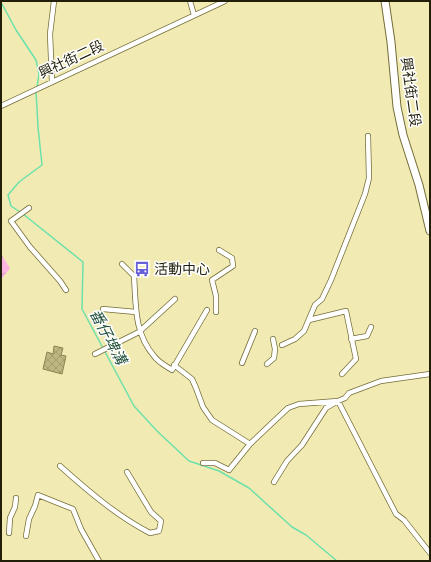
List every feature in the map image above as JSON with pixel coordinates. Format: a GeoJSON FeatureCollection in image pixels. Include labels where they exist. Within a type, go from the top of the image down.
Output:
{"type":"FeatureCollection","features":[{"type":"Feature","properties":{"kind":"street"},"geometry":{"type":"LineString","coordinates":[[52,82],[50,34],[54,1]]}},
{"type":"Feature","properties":{"kind":"street"},"geometry":{"type":"LineString","coordinates":[[190,1],[194,15]]}},
{"type":"Feature","properties":{"kind":"street","name":"興社街二段"},"geometry":{"type":"LineString","coordinates":[[1,106],[225,1]]}},
{"type":"Feature","properties":{"kind":"street","name":"興社街二段"},"geometry":{"type":"LineString","coordinates":[[385,1],[391,42],[397,107],[403,134],[419,185],[430,231]]}},
{"type":"Feature","properties":{"kind":"street"},"geometry":{"type":"LineString","coordinates":[[282,345],[295,339],[304,331],[315,306],[322,299],[331,280],[365,194],[369,178],[368,136]]}},
{"type":"Feature","properties":{"kind":"street"},"geometry":{"type":"LineString","coordinates":[[29,208],[11,221],[30,247],[66,290]]}},
{"type":"Feature","properties":{"kind":"street"},"geometry":{"type":"LineString","coordinates":[[216,312],[216,296],[212,280],[234,266],[232,258],[219,250]]}},
{"type":"Feature","properties":{"kind":"street"},"geometry":{"type":"LineString","coordinates":[[122,264],[134,276],[136,312],[139,332],[154,357],[172,370],[207,310]]}},
{"type":"Feature","properties":{"kind":"street"},"geometry":{"type":"LineString","coordinates":[[95,354],[139,332],[175,299]]}},
{"type":"Feature","properties":{"kind":"street"},"geometry":{"type":"LineString","coordinates":[[103,309],[136,312]]}},
{"type":"Feature","properties":{"kind":"street"},"geometry":{"type":"LineString","coordinates":[[309,320],[346,311],[356,359],[342,374]]}},
{"type":"Feature","properties":{"kind":"street"},"geometry":{"type":"LineString","coordinates":[[351,340],[367,336],[371,327]]}},
{"type":"Feature","properties":{"kind":"street"},"geometry":{"type":"LineString","coordinates":[[242,363],[255,331]]}},
{"type":"Feature","properties":{"kind":"street"},"geometry":{"type":"LineString","coordinates":[[266,364],[274,358],[275,349],[273,339]]}},
{"type":"Feature","properties":{"kind":"street"},"geometry":{"type":"LineString","coordinates":[[174,365],[192,379],[203,407],[212,420],[250,444]]}},
{"type":"Feature","properties":{"kind":"street"},"geometry":{"type":"LineString","coordinates":[[274,482],[287,460],[302,445],[326,408],[345,398],[349,393],[381,381],[430,374]]}},
{"type":"Feature","properties":{"kind":"street"},"geometry":{"type":"LineString","coordinates":[[203,463],[215,463],[229,470],[250,444],[288,408],[299,404],[338,401]]}},
{"type":"Feature","properties":{"kind":"street"},"geometry":{"type":"LineString","coordinates":[[338,401],[396,514],[404,520],[430,553]]}},
{"type":"Feature","properties":{"kind":"street"},"geometry":{"type":"LineString","coordinates":[[60,466],[95,496],[138,527],[150,533],[159,531],[161,521],[151,512],[127,472]]}},
{"type":"Feature","properties":{"kind":"street"},"geometry":{"type":"LineString","coordinates":[[26,536],[29,519],[38,495],[73,509],[81,529],[99,561]]}},
{"type":"Feature","properties":{"kind":"street"},"geometry":{"type":"LineString","coordinates":[[9,532],[10,518],[15,507],[16,498]]}},
{"type":"Feature","properties":{"kind":"green space"},"geometry":{"type":"Polygon","coordinates":[[[1,254],[10,268],[1,280],[1,254]]]}},
{"type":"Feature","properties":{"kind":"building"},"geometry":{"type":"Polygon","coordinates":[[[54,346],[63,348],[61,355],[66,356],[62,374],[43,369],[47,352],[53,354],[54,346]]]}},
{"type":"Feature","properties":{"kind":"waterway","name":"番仔埤溝"},"geometry":{"type":"LineString","coordinates":[[1,4],[36,60],[39,74],[37,87]]}},
{"type":"Feature","properties":{"kind":"waterway","name":"番仔埤溝"},"geometry":{"type":"LineString","coordinates":[[20,212],[11,206],[8,195],[19,182],[42,165],[36,91]]}},
{"type":"Feature","properties":{"kind":"waterway","name":"番仔埤溝"},"geometry":{"type":"LineString","coordinates":[[23,214],[83,262],[82,309],[134,406],[157,431],[189,461],[219,471],[249,488],[292,527],[306,535],[337,561]]}},
{"type":"Feature","properties":{"kind":"place","name":"活動中心"},"geometry":{"type":"Point","coordinates":[142,269]}}]}
